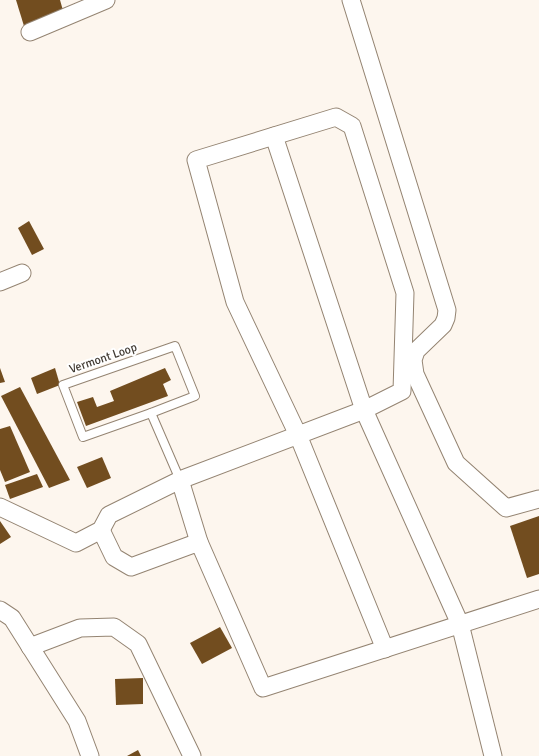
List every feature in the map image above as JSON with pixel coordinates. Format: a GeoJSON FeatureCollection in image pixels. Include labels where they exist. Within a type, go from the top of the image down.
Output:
{"type":"FeatureCollection","features":[{"type":"Feature","properties":{"kind":"street"},"geometry":{"type":"LineString","coordinates":[[30,32],[106,0]]}},
{"type":"Feature","properties":{"kind":"street"},"geometry":{"type":"LineString","coordinates":[[351,0],[447,310],[443,325],[416,351],[413,360],[414,374],[456,463],[506,508],[539,499]]}},
{"type":"Feature","properties":{"kind":"street"},"geometry":{"type":"LineString","coordinates":[[0,507],[76,543],[101,530],[109,516],[180,480],[298,435],[364,410],[402,391],[405,293],[352,126],[336,117],[196,160],[235,302],[298,435],[385,649]]}},
{"type":"Feature","properties":{"kind":"street"},"geometry":{"type":"LineString","coordinates":[[274,136],[364,410],[460,624],[493,756]]}},
{"type":"Feature","properties":{"kind":"street"},"geometry":{"type":"LineString","coordinates":[[0,282],[22,273]]}},
{"type":"Feature","properties":{"kind":"street"},"geometry":{"type":"LineString","coordinates":[[180,480],[199,542],[263,688],[539,599]]}},
{"type":"Feature","properties":{"kind":"street"},"geometry":{"type":"LineString","coordinates":[[101,530],[114,557],[131,567],[199,542]]}},
{"type":"Feature","properties":{"kind":"street"},"geometry":{"type":"LineString","coordinates":[[0,610],[12,618],[77,721],[90,756]]}},
{"type":"Feature","properties":{"kind":"street"},"geometry":{"type":"LineString","coordinates":[[30,647],[80,628],[114,627],[138,644],[192,756]]}},
{"type":"Feature","properties":{"kind":"lane","name":"Vermont Loop"},"geometry":{"type":"LineString","coordinates":[[175,346],[195,396],[151,413],[83,436],[63,385],[175,346]]}},
{"type":"Feature","properties":{"kind":"lane"},"geometry":{"type":"LineString","coordinates":[[151,413],[180,480]]}},
{"type":"Feature","properties":{"kind":"building"},"geometry":{"type":"Polygon","coordinates":[[[16,0],[60,0],[64,14],[24,26],[16,0]]]}},
{"type":"Feature","properties":{"kind":"building"},"geometry":{"type":"Polygon","coordinates":[[[29,221],[44,249],[32,255],[18,228],[29,221]]]}},
{"type":"Feature","properties":{"kind":"building"},"geometry":{"type":"Polygon","coordinates":[[[0,368],[5,382],[0,383],[0,368]]]}},
{"type":"Feature","properties":{"kind":"building"},"geometry":{"type":"Polygon","coordinates":[[[55,368],[60,385],[37,394],[31,378],[55,368]]]}},
{"type":"Feature","properties":{"kind":"building"},"geometry":{"type":"Polygon","coordinates":[[[165,368],[171,380],[163,384],[168,396],[86,426],[77,402],[93,397],[97,407],[114,401],[110,391],[165,368]]]}},
{"type":"Feature","properties":{"kind":"building"},"geometry":{"type":"Polygon","coordinates":[[[20,387],[70,480],[49,488],[1,396],[20,387]]]}},
{"type":"Feature","properties":{"kind":"building"},"geometry":{"type":"Polygon","coordinates":[[[10,426],[30,472],[5,482],[0,470],[0,429],[10,426]]]}},
{"type":"Feature","properties":{"kind":"building"},"geometry":{"type":"Polygon","coordinates":[[[102,457],[111,478],[87,488],[77,467],[102,457]]]}},
{"type":"Feature","properties":{"kind":"building"},"geometry":{"type":"Polygon","coordinates":[[[37,474],[43,487],[10,499],[5,485],[37,474]]]}},
{"type":"Feature","properties":{"kind":"building"},"geometry":{"type":"Polygon","coordinates":[[[539,516],[539,574],[527,578],[510,526],[539,516]]]}},
{"type":"Feature","properties":{"kind":"building"},"geometry":{"type":"Polygon","coordinates":[[[0,521],[11,537],[0,544],[0,521]]]}},
{"type":"Feature","properties":{"kind":"building"},"geometry":{"type":"Polygon","coordinates":[[[220,627],[232,648],[202,664],[190,643],[220,627]]]}},
{"type":"Feature","properties":{"kind":"building"},"geometry":{"type":"Polygon","coordinates":[[[143,678],[143,704],[116,705],[115,679],[143,678]]]}},
{"type":"Feature","properties":{"kind":"building"},"geometry":{"type":"Polygon","coordinates":[[[138,750],[141,756],[127,756],[138,750]]]}}]}
